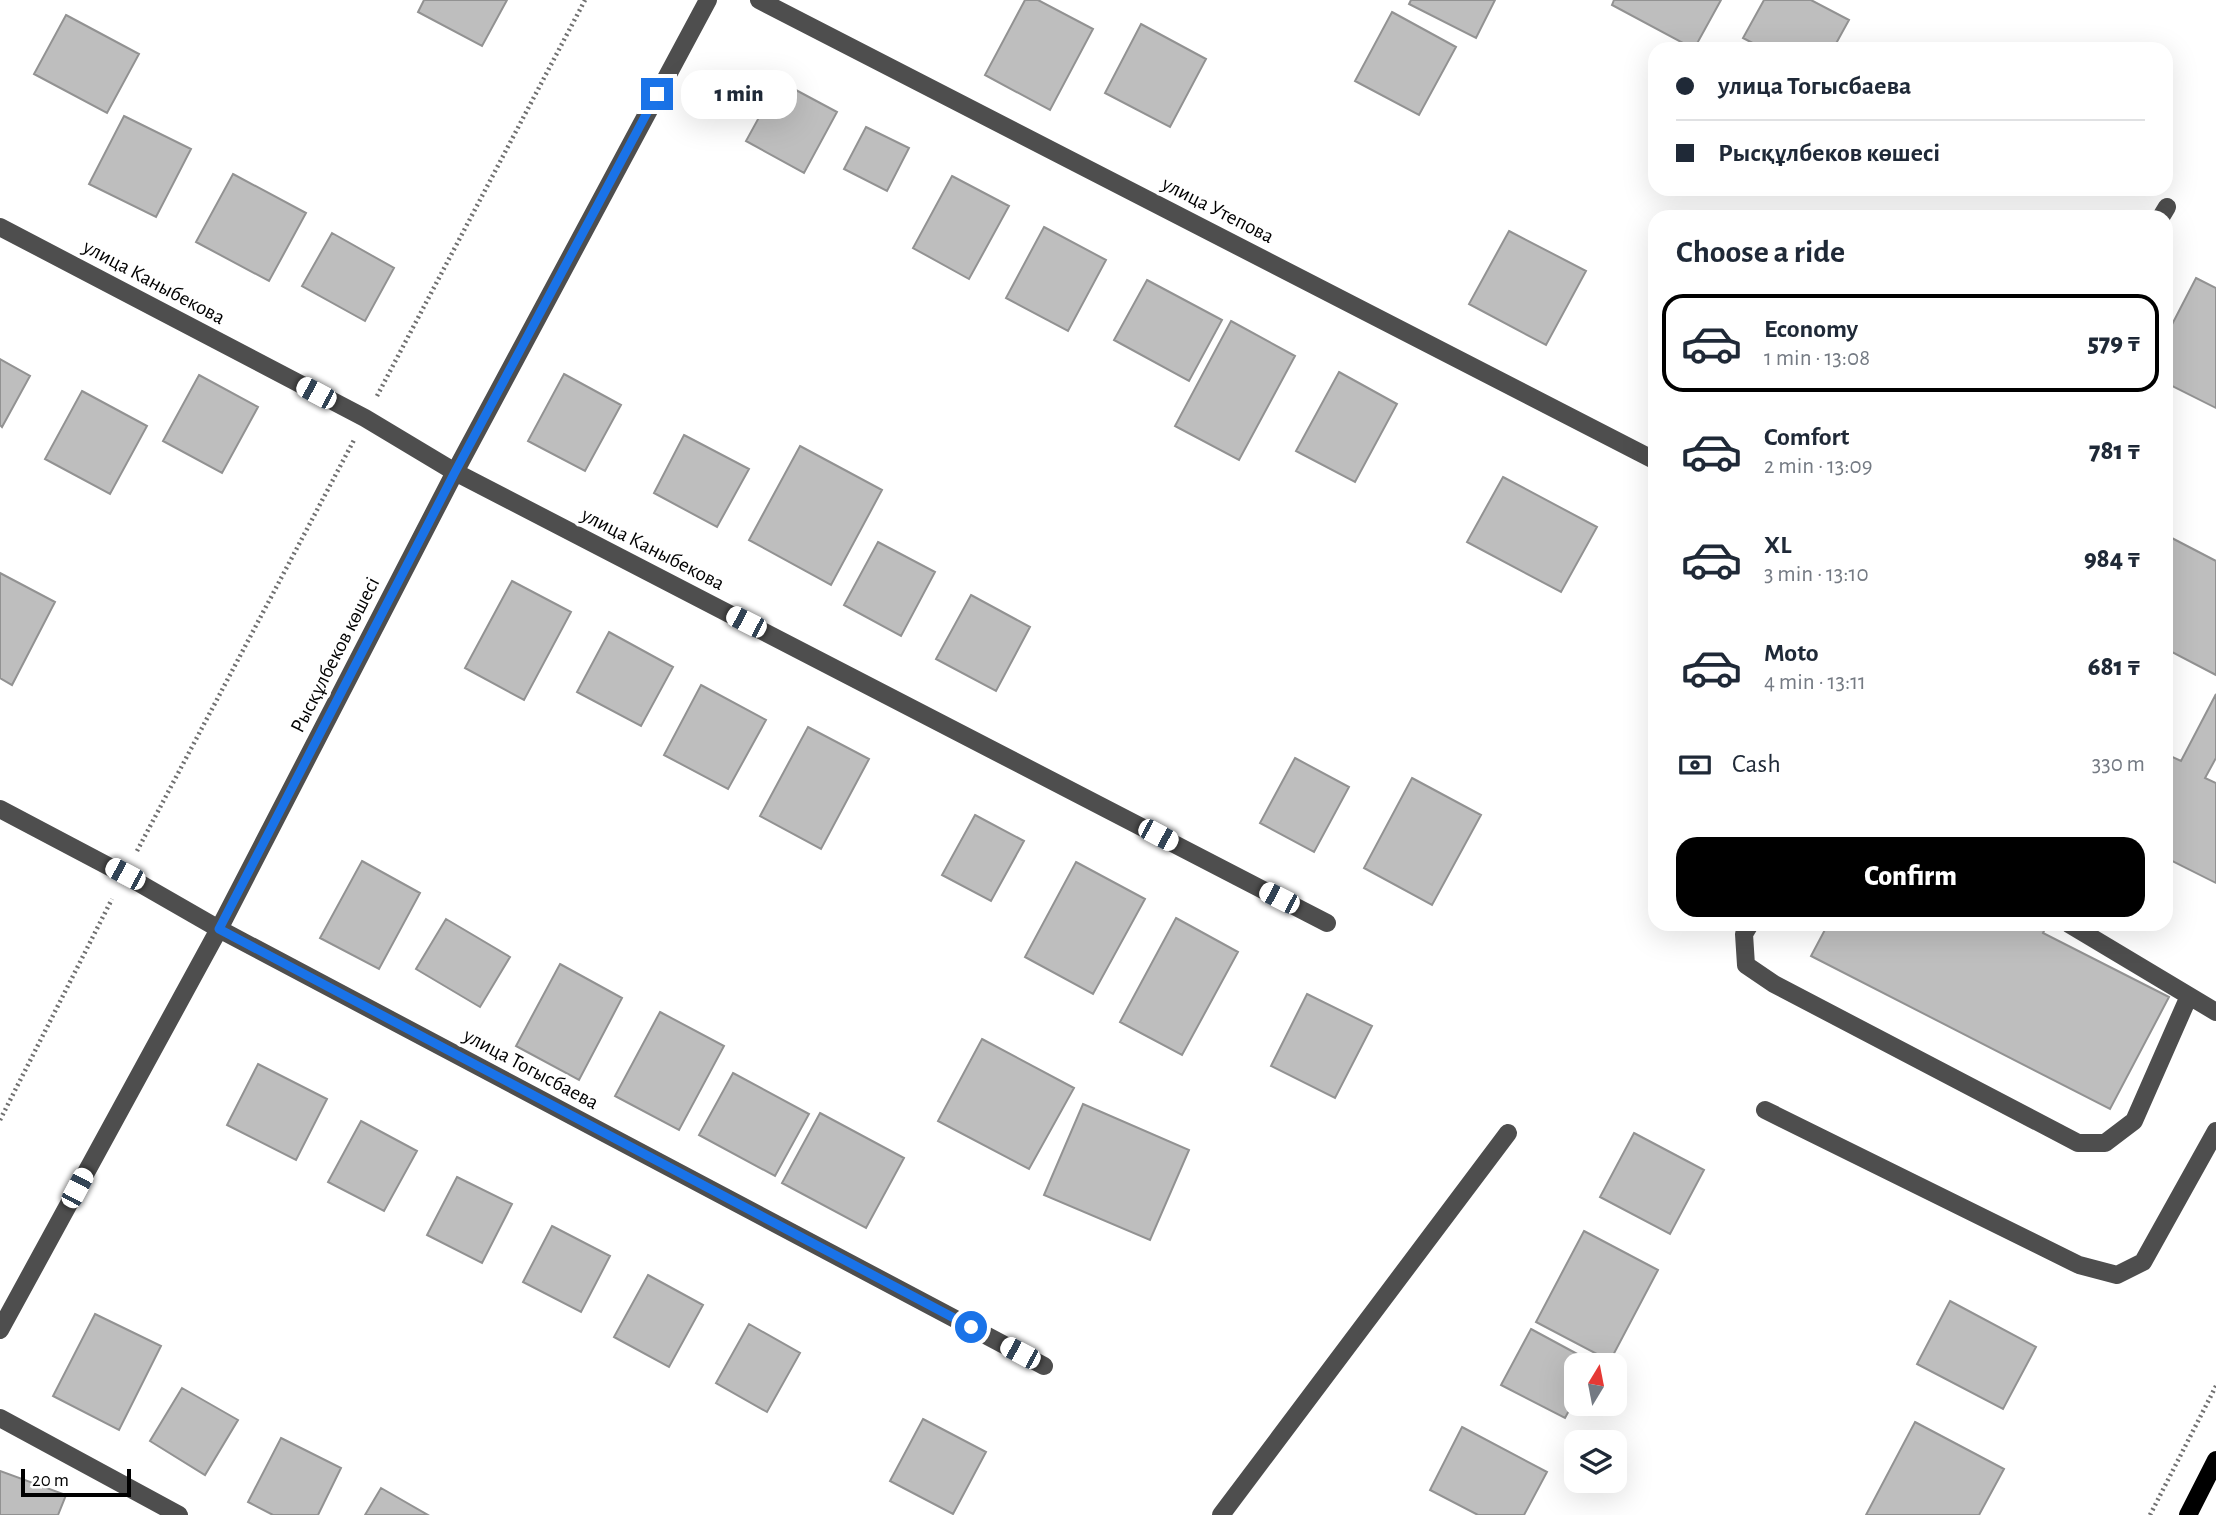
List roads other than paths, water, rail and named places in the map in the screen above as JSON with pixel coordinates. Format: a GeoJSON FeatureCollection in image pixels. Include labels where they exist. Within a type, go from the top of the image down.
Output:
{"type":"FeatureCollection","features":[{"type":"Feature","properties":{"kind":"main road"},"geometry":{"type":"LineString","coordinates":[[2188,1515],[2212,1479],[2216,1460]]}},
{"type":"Feature","properties":{"kind":"street","name":"Рысқұлбеков көшесі"},"geometry":{"type":"LineString","coordinates":[[0,1330],[219,929],[455,472],[708,0]]}},
{"type":"Feature","properties":{"kind":"street","name":"улица Утепова"},"geometry":{"type":"LineString","coordinates":[[759,0],[1648,457]]}},
{"type":"Feature","properties":{"kind":"street","name":"улица Каныбекова"},"geometry":{"type":"LineString","coordinates":[[0,227],[365,418],[455,472],[1327,923]]}},
{"type":"Feature","properties":{"kind":"street","name":"улица Тогысбаева"},"geometry":{"type":"LineString","coordinates":[[0,808],[125,874],[219,929],[1044,1366]]}},
{"type":"Feature","properties":{"kind":"street"},"geometry":{"type":"LineString","coordinates":[[1746,931],[1746,964],[1774,984],[2078,1143],[2105,1143],[2134,1121],[2189,996]]}},
{"type":"Feature","properties":{"kind":"street"},"geometry":{"type":"LineString","coordinates":[[2081,931],[2216,1012]]}},
{"type":"Feature","properties":{"kind":"street"},"geometry":{"type":"LineString","coordinates":[[1765,1110],[2079,1265],[2116,1275],[2143,1262],[2216,1131]]}},
{"type":"Feature","properties":{"kind":"street"},"geometry":{"type":"LineString","coordinates":[[1221,1515],[1508,1133]]}},
{"type":"Feature","properties":{"kind":"street"},"geometry":{"type":"LineString","coordinates":[[0,1418],[179,1515]]}}]}
